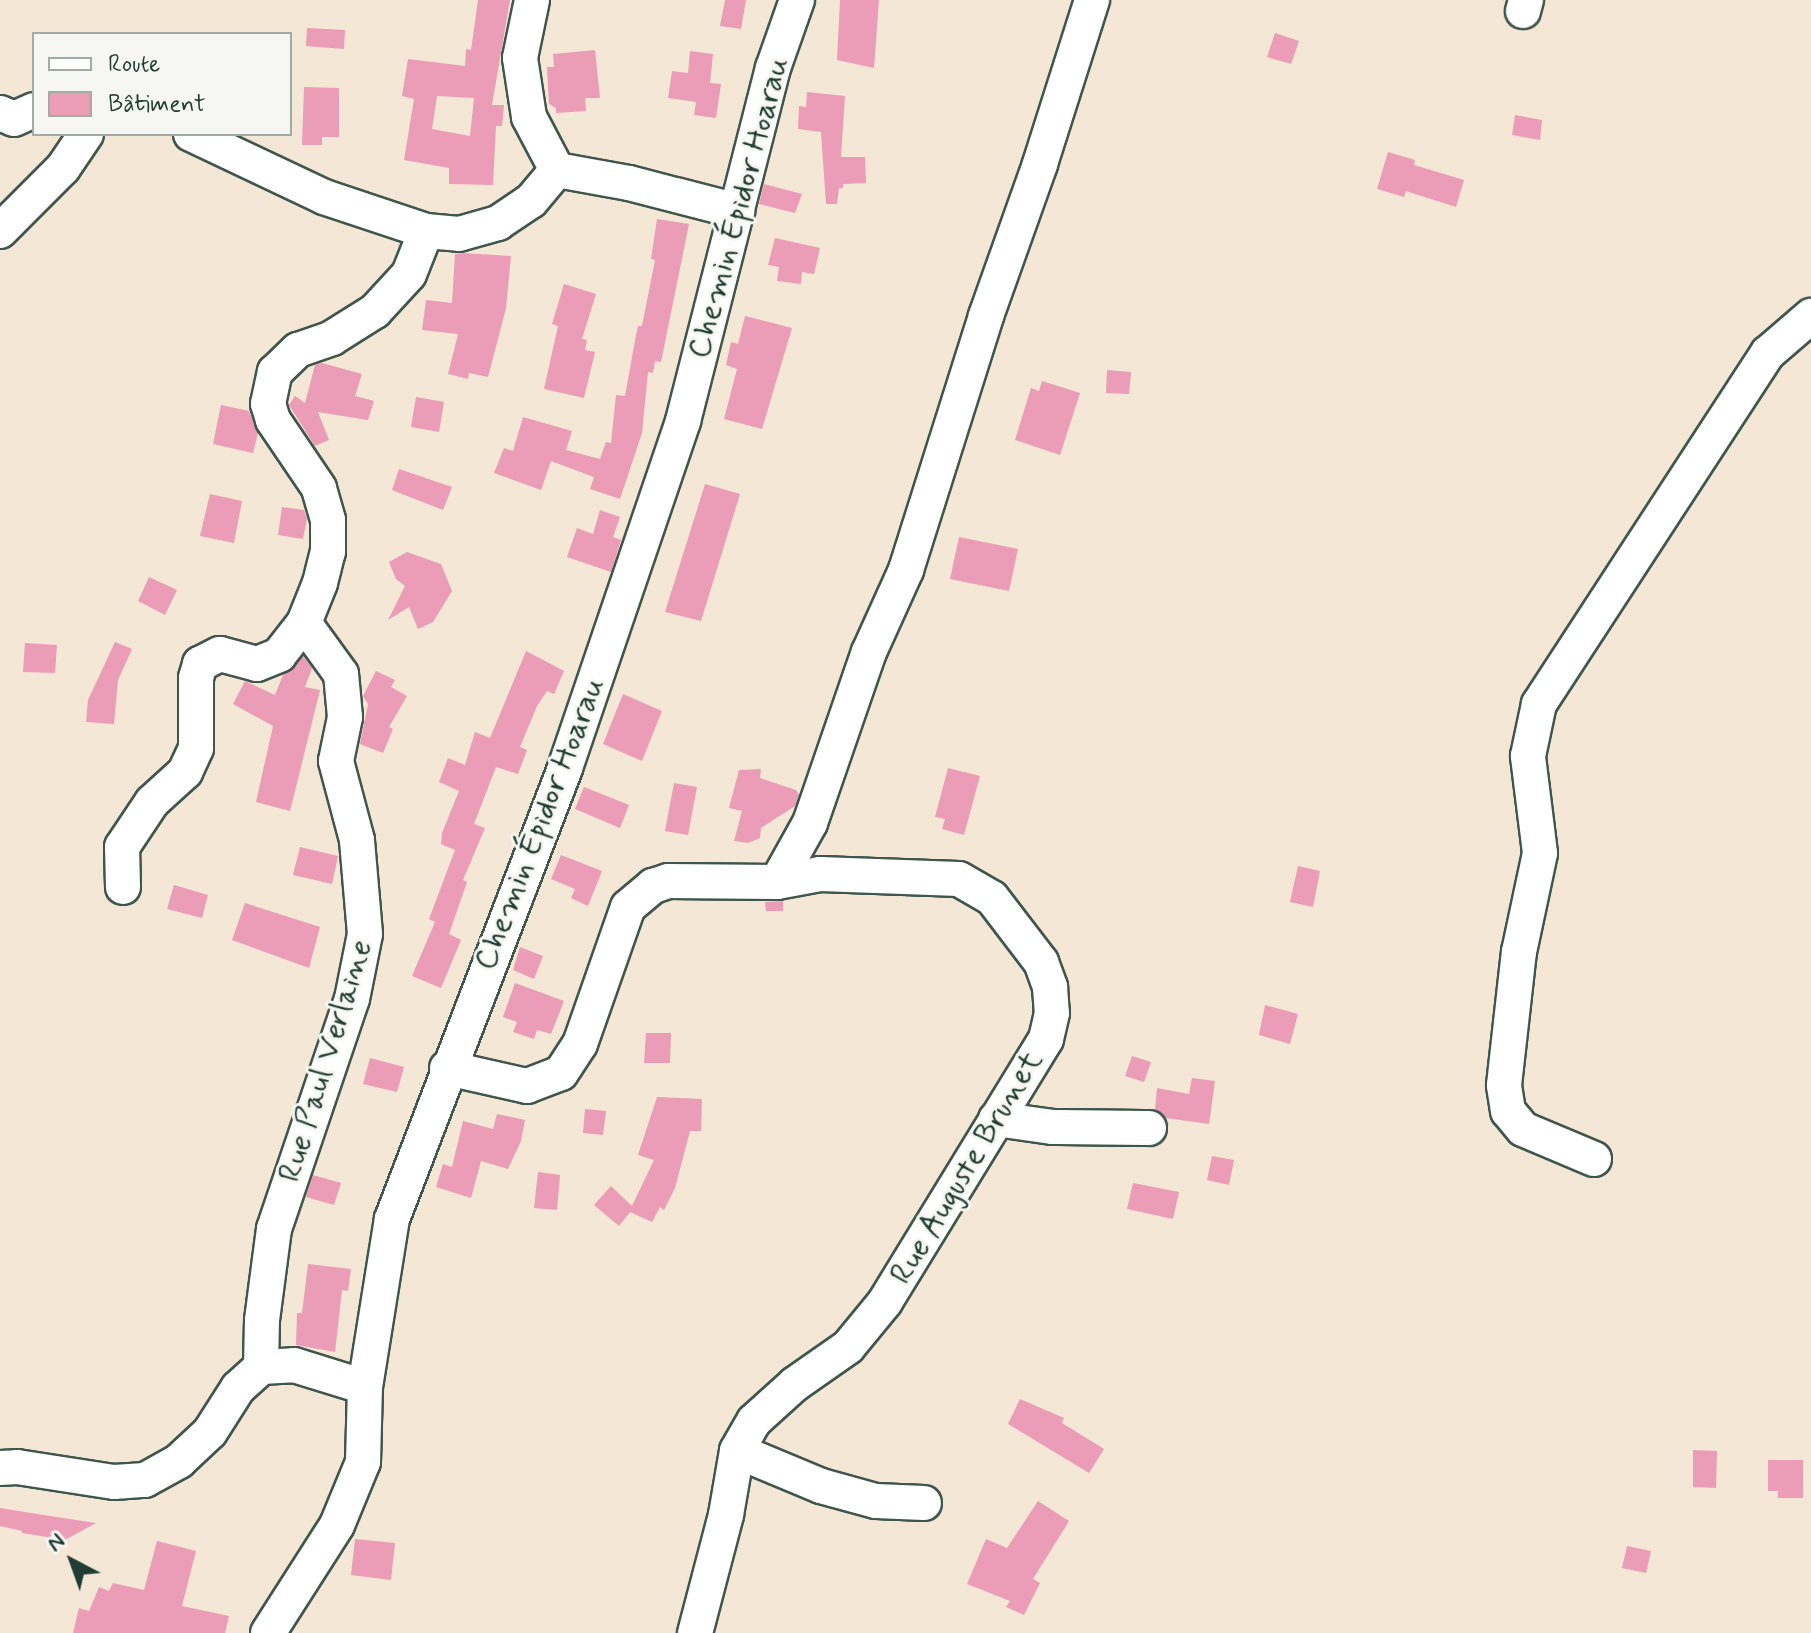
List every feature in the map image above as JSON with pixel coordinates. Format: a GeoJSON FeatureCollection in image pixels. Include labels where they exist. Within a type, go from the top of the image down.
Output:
{"type":"FeatureCollection","features":[{"type":"Feature","properties":{"kind":"street"},"geometry":{"type":"LineString","coordinates":[[532,0],[520,58],[529,117],[557,170]]}},
{"type":"Feature","properties":{"kind":"street","name":"Chemin Épidor Hoarau"},"geometry":{"type":"LineString","coordinates":[[268,1633],[337,1525],[363,1462],[365,1387],[392,1219],[447,1068],[565,768],[683,421],[773,68],[797,0]]}},
{"type":"Feature","properties":{"kind":"street"},"geometry":{"type":"LineString","coordinates":[[777,882],[810,823],[869,652],[906,570],[986,316],[1092,0]]}},
{"type":"Feature","properties":{"kind":"street"},"geometry":{"type":"LineString","coordinates":[[0,113],[14,119],[32,111]]}},
{"type":"Feature","properties":{"kind":"street"},"geometry":{"type":"LineString","coordinates":[[0,231],[63,168],[85,136]]}},
{"type":"Feature","properties":{"kind":"street"},"geometry":{"type":"LineString","coordinates":[[195,136],[324,197],[426,231],[459,234],[498,223],[531,201],[557,170]]}},
{"type":"Feature","properties":{"kind":"street"},"geometry":{"type":"LineString","coordinates":[[557,170],[629,183],[737,211]]}},
{"type":"Feature","properties":{"kind":"street"},"geometry":{"type":"LineString","coordinates":[[123,887],[122,847],[152,802],[185,772],[196,748],[196,678],[200,664],[220,654],[245,663],[269,661],[279,655],[304,623],[328,552],[328,520],[319,488],[273,420],[269,388],[285,359],[332,338],[375,311],[409,274],[426,231]]}},
{"type":"Feature","properties":{"kind":"street"},"geometry":{"type":"LineString","coordinates":[[1594,1159],[1523,1129],[1508,1111],[1504,1085],[1519,952],[1540,853],[1528,756],[1539,704],[1768,353],[1811,316]]}},
{"type":"Feature","properties":{"kind":"street","name":"Rue Paul Verlaine"},"geometry":{"type":"LineString","coordinates":[[261,1367],[262,1320],[274,1229],[352,999],[365,934],[357,840],[336,761],[345,717],[341,674],[304,623]]}},
{"type":"Feature","properties":{"kind":"street","name":"Rue Auguste Brunet"},"geometry":{"type":"LineString","coordinates":[[447,1068],[527,1086],[545,1082],[561,1073],[573,1060],[621,922],[639,895],[668,881],[777,882],[820,874],[959,879],[992,898],[1041,962],[1050,987],[1052,1013],[1046,1039],[885,1302],[848,1347],[795,1384],[754,1421],[737,1451],[726,1515],[695,1633]]}},
{"type":"Feature","properties":{"kind":"street"},"geometry":{"type":"LineString","coordinates":[[996,1119],[1053,1127],[1149,1128]]}},
{"type":"Feature","properties":{"kind":"street"},"geometry":{"type":"LineString","coordinates":[[0,1468],[17,1467],[114,1482],[145,1480],[179,1461],[210,1432],[238,1388],[261,1367],[294,1365],[365,1387]]}},
{"type":"Feature","properties":{"kind":"street"},"geometry":{"type":"LineString","coordinates":[[737,1451],[821,1486],[862,1498],[924,1503]]}},
{"type":"Feature","properties":{"kind":"building"},"geometry":{"type":"Polygon","coordinates":[[[478,0],[510,0],[492,105],[504,105],[502,126],[496,126],[493,185],[449,184],[449,168],[404,160],[414,99],[402,96],[408,59],[465,66],[466,49],[471,50],[478,0]],[[437,96],[432,129],[470,136],[474,98],[437,96]]]}},
{"type":"Feature","properties":{"kind":"building"},"geometry":{"type":"Polygon","coordinates":[[[725,0],[746,0],[741,29],[720,26],[725,0]]]}},
{"type":"Feature","properties":{"kind":"building"},"geometry":{"type":"Polygon","coordinates":[[[840,0],[879,0],[874,68],[837,60],[840,0]]]}},
{"type":"Feature","properties":{"kind":"building"},"geometry":{"type":"Polygon","coordinates":[[[307,28],[345,30],[344,49],[306,46],[307,28]]]}},
{"type":"Feature","properties":{"kind":"building"},"geometry":{"type":"Polygon","coordinates":[[[1275,33],[1299,41],[1291,64],[1267,57],[1275,33]]]}},
{"type":"Feature","properties":{"kind":"building"},"geometry":{"type":"Polygon","coordinates":[[[595,50],[600,98],[585,98],[586,111],[556,113],[556,108],[549,104],[547,67],[554,67],[553,54],[595,50]]]}},
{"type":"Feature","properties":{"kind":"building"},"geometry":{"type":"Polygon","coordinates":[[[690,51],[713,54],[710,83],[721,84],[716,118],[694,115],[696,102],[668,98],[672,71],[688,73],[690,51]]]}},
{"type":"Feature","properties":{"kind":"building"},"geometry":{"type":"Polygon","coordinates":[[[304,87],[339,88],[339,137],[322,137],[322,145],[302,145],[304,87]]]}},
{"type":"Feature","properties":{"kind":"building"},"geometry":{"type":"Polygon","coordinates":[[[807,92],[845,96],[841,157],[865,157],[866,183],[843,184],[843,188],[839,188],[837,204],[826,204],[821,132],[798,129],[799,106],[806,107],[807,92]]]}},
{"type":"Feature","properties":{"kind":"building"},"geometry":{"type":"Polygon","coordinates":[[[1515,115],[1542,120],[1540,140],[1512,135],[1515,115]]]}},
{"type":"Feature","properties":{"kind":"building"},"geometry":{"type":"Polygon","coordinates":[[[1388,152],[1415,160],[1414,165],[1464,180],[1456,207],[1406,191],[1404,197],[1377,189],[1388,152]]]}},
{"type":"Feature","properties":{"kind":"building"},"geometry":{"type":"Polygon","coordinates":[[[764,184],[802,194],[795,213],[759,204],[764,184]]]}},
{"type":"Feature","properties":{"kind":"building"},"geometry":{"type":"Polygon","coordinates":[[[657,219],[689,224],[661,362],[655,361],[653,373],[648,372],[642,433],[620,499],[590,489],[594,477],[551,461],[541,490],[494,473],[504,448],[513,451],[523,417],[572,431],[566,450],[600,459],[606,442],[611,443],[616,395],[625,396],[638,326],[642,326],[655,260],[651,259],[657,219]]]}},
{"type":"Feature","properties":{"kind":"building"},"geometry":{"type":"Polygon","coordinates":[[[775,238],[820,248],[814,274],[802,272],[801,284],[777,281],[779,267],[768,265],[775,238]]]}},
{"type":"Feature","properties":{"kind":"building"},"geometry":{"type":"Polygon","coordinates":[[[455,254],[511,256],[506,308],[488,377],[469,373],[468,379],[448,374],[458,334],[422,330],[426,300],[452,303],[455,254]]]}},
{"type":"Feature","properties":{"kind":"building"},"geometry":{"type":"Polygon","coordinates":[[[564,284],[596,294],[582,339],[587,340],[585,350],[595,352],[584,398],[544,389],[558,326],[552,324],[564,284]]]}},
{"type":"Feature","properties":{"kind":"building"},"geometry":{"type":"Polygon","coordinates":[[[745,316],[792,328],[762,429],[724,419],[737,369],[726,365],[731,342],[738,344],[745,316]]]}},
{"type":"Feature","properties":{"kind":"building"},"geometry":{"type":"Polygon","coordinates":[[[322,363],[362,374],[355,396],[374,401],[368,420],[318,412],[329,440],[315,446],[289,405],[295,396],[305,403],[315,365],[322,363]]]}},
{"type":"Feature","properties":{"kind":"building"},"geometry":{"type":"Polygon","coordinates":[[[1107,370],[1131,372],[1129,394],[1106,393],[1107,370]]]}},
{"type":"Feature","properties":{"kind":"building"},"geometry":{"type":"Polygon","coordinates":[[[1042,381],[1080,393],[1060,455],[1015,440],[1031,388],[1039,391],[1042,381]]]}},
{"type":"Feature","properties":{"kind":"building"},"geometry":{"type":"Polygon","coordinates":[[[416,397],[444,402],[439,432],[411,427],[416,397]]]}},
{"type":"Feature","properties":{"kind":"building"},"geometry":{"type":"Polygon","coordinates":[[[221,405],[249,411],[258,433],[253,453],[213,444],[221,405]]]}},
{"type":"Feature","properties":{"kind":"building"},"geometry":{"type":"Polygon","coordinates":[[[399,469],[452,487],[443,510],[392,490],[399,469]]]}},
{"type":"Feature","properties":{"kind":"building"},"geometry":{"type":"Polygon","coordinates":[[[705,484],[740,494],[701,621],[665,612],[705,484]]]}},
{"type":"Feature","properties":{"kind":"building"},"geometry":{"type":"Polygon","coordinates":[[[210,494],[242,501],[234,543],[200,536],[210,494]]]}},
{"type":"Feature","properties":{"kind":"building"},"geometry":{"type":"Polygon","coordinates":[[[282,507],[304,510],[307,519],[303,539],[278,535],[282,507]]]}},
{"type":"Feature","properties":{"kind":"building"},"geometry":{"type":"Polygon","coordinates":[[[600,510],[620,517],[613,537],[621,540],[611,572],[567,557],[577,528],[593,534],[600,510]]]}},
{"type":"Feature","properties":{"kind":"building"},"geometry":{"type":"Polygon","coordinates":[[[959,537],[1018,549],[1009,591],[950,579],[959,537]]]}},
{"type":"Feature","properties":{"kind":"building"},"geometry":{"type":"Polygon","coordinates":[[[407,552],[441,564],[452,591],[433,622],[418,629],[409,607],[388,620],[405,586],[396,579],[389,562],[407,552]]]}},
{"type":"Feature","properties":{"kind":"building"},"geometry":{"type":"Polygon","coordinates":[[[149,577],[177,590],[165,615],[138,601],[149,577]]]}},
{"type":"Feature","properties":{"kind":"building"},"geometry":{"type":"Polygon","coordinates":[[[115,642],[132,649],[118,680],[114,724],[86,722],[88,700],[115,642]]]}},
{"type":"Feature","properties":{"kind":"building"},"geometry":{"type":"Polygon","coordinates":[[[25,643],[57,645],[55,673],[23,672],[25,643]]]}},
{"type":"Feature","properties":{"kind":"building"},"geometry":{"type":"Polygon","coordinates":[[[526,651],[564,671],[554,694],[547,691],[537,706],[520,747],[527,750],[518,774],[496,767],[474,824],[485,828],[463,880],[467,882],[449,934],[461,940],[441,988],[412,976],[435,922],[429,919],[455,850],[441,844],[442,833],[459,791],[439,782],[448,758],[465,765],[475,732],[490,738],[526,651]]]}},
{"type":"Feature","properties":{"kind":"building"},"geometry":{"type":"Polygon","coordinates":[[[303,656],[312,668],[305,687],[320,690],[290,811],[256,802],[273,726],[233,704],[245,681],[275,695],[283,675],[303,656]]]}},
{"type":"Feature","properties":{"kind":"building"},"geometry":{"type":"Polygon","coordinates":[[[376,671],[395,680],[391,687],[407,696],[389,727],[393,729],[383,753],[360,744],[368,704],[363,696],[376,671]]]}},
{"type":"Feature","properties":{"kind":"building"},"geometry":{"type":"Polygon","coordinates":[[[623,694],[662,711],[642,761],[603,744],[623,694]]]}},
{"type":"Feature","properties":{"kind":"building"},"geometry":{"type":"Polygon","coordinates":[[[948,768],[980,776],[964,835],[942,829],[945,819],[935,817],[948,768]]]}},
{"type":"Feature","properties":{"kind":"building"},"geometry":{"type":"Polygon","coordinates":[[[761,769],[760,778],[796,790],[799,795],[795,806],[761,828],[760,838],[748,843],[734,841],[742,811],[729,808],[739,770],[761,769]]]}},
{"type":"Feature","properties":{"kind":"building"},"geometry":{"type":"Polygon","coordinates":[[[674,783],[697,787],[688,835],[665,831],[674,783]]]}},
{"type":"Feature","properties":{"kind":"building"},"geometry":{"type":"Polygon","coordinates":[[[584,787],[629,805],[620,828],[575,809],[584,787]]]}},
{"type":"Feature","properties":{"kind":"building"},"geometry":{"type":"Polygon","coordinates":[[[300,847],[338,856],[332,884],[293,875],[300,847]]]}},
{"type":"Feature","properties":{"kind":"building"},"geometry":{"type":"Polygon","coordinates":[[[561,855],[602,871],[588,906],[571,898],[575,889],[551,879],[561,855]]]}},
{"type":"Feature","properties":{"kind":"building"},"geometry":{"type":"Polygon","coordinates":[[[1298,866],[1320,871],[1313,907],[1290,902],[1298,866]]]}},
{"type":"Feature","properties":{"kind":"building"},"geometry":{"type":"Polygon","coordinates":[[[174,885],[208,895],[202,918],[167,909],[174,885]]]}},
{"type":"Feature","properties":{"kind":"building"},"geometry":{"type":"Polygon","coordinates":[[[783,901],[783,911],[766,911],[765,902],[783,901]]]}},
{"type":"Feature","properties":{"kind":"building"},"geometry":{"type":"Polygon","coordinates":[[[245,903],[320,927],[309,968],[232,940],[245,903]]]}},
{"type":"Feature","properties":{"kind":"building"},"geometry":{"type":"Polygon","coordinates":[[[520,947],[543,956],[534,979],[513,970],[520,947]]]}},
{"type":"Feature","properties":{"kind":"building"},"geometry":{"type":"Polygon","coordinates":[[[515,983],[564,1001],[551,1034],[537,1030],[534,1039],[513,1032],[517,1022],[503,1017],[515,983]]]}},
{"type":"Feature","properties":{"kind":"building"},"geometry":{"type":"Polygon","coordinates":[[[1265,1005],[1298,1014],[1290,1044],[1259,1035],[1265,1005]]]}},
{"type":"Feature","properties":{"kind":"building"},"geometry":{"type":"Polygon","coordinates":[[[646,1033],[671,1033],[670,1063],[644,1063],[646,1033]]]}},
{"type":"Feature","properties":{"kind":"building"},"geometry":{"type":"Polygon","coordinates":[[[1132,1056],[1151,1062],[1144,1082],[1125,1076],[1132,1056]]]}},
{"type":"Feature","properties":{"kind":"building"},"geometry":{"type":"Polygon","coordinates":[[[370,1058],[404,1067],[397,1092],[363,1084],[370,1058]]]}},
{"type":"Feature","properties":{"kind":"building"},"geometry":{"type":"Polygon","coordinates":[[[1192,1078],[1215,1081],[1209,1124],[1166,1118],[1155,1109],[1157,1088],[1189,1094],[1192,1078]]]}},
{"type":"Feature","properties":{"kind":"building"},"geometry":{"type":"Polygon","coordinates":[[[657,1097],[702,1099],[701,1131],[690,1131],[675,1188],[664,1210],[660,1207],[652,1222],[630,1212],[619,1226],[594,1205],[611,1186],[632,1206],[654,1160],[638,1155],[657,1097]]]}},
{"type":"Feature","properties":{"kind":"building"},"geometry":{"type":"Polygon","coordinates":[[[585,1109],[606,1111],[603,1135],[583,1133],[585,1109]]]}},
{"type":"Feature","properties":{"kind":"building"},"geometry":{"type":"Polygon","coordinates":[[[497,1114],[525,1120],[521,1141],[508,1169],[481,1161],[471,1198],[436,1187],[443,1164],[452,1167],[463,1121],[493,1129],[497,1114]]]}},
{"type":"Feature","properties":{"kind":"building"},"geometry":{"type":"Polygon","coordinates":[[[1212,1156],[1234,1160],[1229,1185],[1207,1180],[1212,1156]]]}},
{"type":"Feature","properties":{"kind":"building"},"geometry":{"type":"Polygon","coordinates":[[[538,1172],[560,1175],[557,1210],[534,1208],[538,1172]]]}},
{"type":"Feature","properties":{"kind":"building"},"geometry":{"type":"Polygon","coordinates":[[[313,1175],[341,1183],[334,1205],[306,1197],[313,1175]]]}},
{"type":"Feature","properties":{"kind":"building"},"geometry":{"type":"Polygon","coordinates":[[[1133,1183],[1179,1192],[1173,1219],[1127,1209],[1133,1183]]]}},
{"type":"Feature","properties":{"kind":"building"},"geometry":{"type":"Polygon","coordinates":[[[308,1264],[351,1269],[348,1291],[342,1290],[335,1352],[296,1345],[297,1313],[302,1313],[308,1264]]]}},
{"type":"Feature","properties":{"kind":"building"},"geometry":{"type":"Polygon","coordinates":[[[1020,1399],[1064,1418],[1062,1423],[1104,1449],[1089,1473],[1008,1424],[1020,1399]]]}},
{"type":"Feature","properties":{"kind":"building"},"geometry":{"type":"Polygon","coordinates":[[[1693,1450],[1717,1451],[1716,1488],[1693,1487],[1693,1450]]]}},
{"type":"Feature","properties":{"kind":"building"},"geometry":{"type":"Polygon","coordinates":[[[1768,1460],[1803,1460],[1803,1498],[1778,1498],[1778,1491],[1768,1491],[1768,1460]]]}},
{"type":"Feature","properties":{"kind":"building"},"geometry":{"type":"Polygon","coordinates":[[[1038,1501],[1069,1521],[1033,1579],[1040,1583],[1024,1615],[1006,1607],[1010,1601],[967,1584],[986,1539],[1007,1548],[1038,1501]]]}},
{"type":"Feature","properties":{"kind":"building"},"geometry":{"type":"Polygon","coordinates":[[[0,1508],[96,1523],[65,1540],[0,1526],[0,1508]]]}},
{"type":"Feature","properties":{"kind":"building"},"geometry":{"type":"Polygon","coordinates":[[[355,1539],[395,1543],[391,1580],[351,1575],[355,1539]]]}},
{"type":"Feature","properties":{"kind":"building"},"geometry":{"type":"Polygon","coordinates":[[[157,1541],[196,1551],[182,1606],[229,1616],[225,1633],[73,1633],[79,1608],[89,1611],[99,1587],[109,1591],[113,1583],[144,1590],[157,1541]]]}},
{"type":"Feature","properties":{"kind":"building"},"geometry":{"type":"Polygon","coordinates":[[[1627,1546],[1651,1551],[1646,1573],[1622,1568],[1627,1546]]]}}]}
